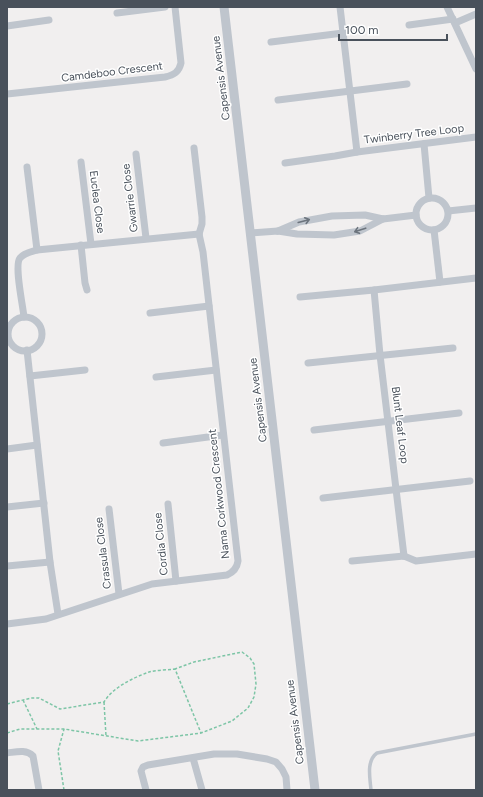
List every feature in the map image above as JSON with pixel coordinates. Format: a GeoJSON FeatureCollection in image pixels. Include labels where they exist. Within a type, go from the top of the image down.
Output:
{"type":"FeatureCollection","features":[{"type":"Feature","properties":{"kind":"street"},"geometry":{"type":"LineString","coordinates":[[117,13],[165,7]]}},
{"type":"Feature","properties":{"kind":"street","name":"Camdeboo Crescent"},"geometry":{"type":"LineString","coordinates":[[7,94],[165,77],[175,74],[179,70],[182,63],[175,7]]}},
{"type":"Feature","properties":{"kind":"street","name":"Capensis Avenue"},"geometry":{"type":"LineString","coordinates":[[224,7],[315,790]]}},
{"type":"Feature","properties":{"kind":"street","name":"Twinberry Tree Loop"},"geometry":{"type":"LineString","coordinates":[[340,7],[358,152],[476,137]]}},
{"type":"Feature","properties":{"kind":"street"},"geometry":{"type":"LineString","coordinates":[[447,7],[476,69]]}},
{"type":"Feature","properties":{"kind":"street"},"geometry":{"type":"LineString","coordinates":[[409,25],[454,21],[476,14]]}},
{"type":"Feature","properties":{"kind":"street"},"geometry":{"type":"LineString","coordinates":[[7,26],[49,20]]}},
{"type":"Feature","properties":{"kind":"street"},"geometry":{"type":"LineString","coordinates":[[271,42],[343,33]]}},
{"type":"Feature","properties":{"kind":"street"},"geometry":{"type":"LineString","coordinates":[[278,100],[407,84]]}},
{"type":"Feature","properties":{"kind":"street"},"geometry":{"type":"LineString","coordinates":[[424,144],[429,198]]}},
{"type":"Feature","properties":{"kind":"street"},"geometry":{"type":"LineString","coordinates":[[24,317],[17,268],[18,261],[24,254],[37,250],[198,234],[202,224],[202,217],[194,148]]}},
{"type":"Feature","properties":{"kind":"street"},"geometry":{"type":"LineString","coordinates":[[285,163],[358,152]]}},
{"type":"Feature","properties":{"kind":"street","name":"Gwarrie Close"},"geometry":{"type":"LineString","coordinates":[[136,154],[146,238]]}},
{"type":"Feature","properties":{"kind":"street","name":"Euclea Close"},"geometry":{"type":"LineString","coordinates":[[81,162],[91,244]]}},
{"type":"Feature","properties":{"kind":"street"},"geometry":{"type":"LineString","coordinates":[[28,167],[37,250]]}},
{"type":"Feature","properties":{"kind":"street"},"geometry":{"type":"LineString","coordinates":[[429,198],[443,202],[448,211],[448,216],[445,223],[438,229],[434,230],[425,229],[422,227],[418,223],[416,215],[419,204],[429,198]]}},
{"type":"Feature","properties":{"kind":"street"},"geometry":{"type":"LineString","coordinates":[[448,211],[476,208]]}},
{"type":"Feature","properties":{"kind":"street"},"geometry":{"type":"LineString","coordinates":[[278,231],[299,222],[332,216],[365,215],[383,219],[416,215]]}},
{"type":"Feature","properties":{"kind":"street"},"geometry":{"type":"LineString","coordinates":[[251,233],[278,231],[297,234],[334,235],[360,231],[383,219]]}},
{"type":"Feature","properties":{"kind":"street"},"geometry":{"type":"LineString","coordinates":[[434,230],[440,282]]}},
{"type":"Feature","properties":{"kind":"street","name":"Nama Corkwood Crescent"},"geometry":{"type":"LineString","coordinates":[[7,624],[41,620],[152,584],[227,575],[238,565],[210,306],[203,252],[198,234]]}},
{"type":"Feature","properties":{"kind":"street"},"geometry":{"type":"LineString","coordinates":[[81,245],[87,290]]}},
{"type":"Feature","properties":{"kind":"street"},"geometry":{"type":"LineString","coordinates":[[300,297],[476,278]]}},
{"type":"Feature","properties":{"kind":"street","name":"Blunt Leaf Loop"},"geometry":{"type":"LineString","coordinates":[[374,290],[380,355],[404,556]]}},
{"type":"Feature","properties":{"kind":"street"},"geometry":{"type":"LineString","coordinates":[[150,314],[210,306]]}},
{"type":"Feature","properties":{"kind":"street"},"geometry":{"type":"LineString","coordinates":[[24,317],[30,318],[39,324],[42,335],[37,345],[32,349],[27,350],[17,348],[10,340],[8,335],[14,321],[24,317]]}},
{"type":"Feature","properties":{"kind":"street"},"geometry":{"type":"LineString","coordinates":[[308,363],[453,348]]}},
{"type":"Feature","properties":{"kind":"street"},"geometry":{"type":"LineString","coordinates":[[27,350],[50,562],[58,614]]}},
{"type":"Feature","properties":{"kind":"street"},"geometry":{"type":"LineString","coordinates":[[30,376],[85,370]]}},
{"type":"Feature","properties":{"kind":"street"},"geometry":{"type":"LineString","coordinates":[[156,377],[216,370]]}},
{"type":"Feature","properties":{"kind":"street"},"geometry":{"type":"LineString","coordinates":[[314,430],[459,413]]}},
{"type":"Feature","properties":{"kind":"street"},"geometry":{"type":"LineString","coordinates":[[163,443],[223,435]]}},
{"type":"Feature","properties":{"kind":"street"},"geometry":{"type":"LineString","coordinates":[[7,448],[37,445]]}},
{"type":"Feature","properties":{"kind":"street"},"geometry":{"type":"LineString","coordinates":[[323,498],[470,481]]}},
{"type":"Feature","properties":{"kind":"street"},"geometry":{"type":"LineString","coordinates":[[7,508],[44,503]]}},
{"type":"Feature","properties":{"kind":"street","name":"Cordia Close"},"geometry":{"type":"LineString","coordinates":[[168,504],[176,581]]}},
{"type":"Feature","properties":{"kind":"street","name":"Crassula Close"},"geometry":{"type":"LineString","coordinates":[[109,509],[119,594]]}},
{"type":"Feature","properties":{"kind":"street"},"geometry":{"type":"LineString","coordinates":[[352,561],[404,556],[416,561],[476,554]]}},
{"type":"Feature","properties":{"kind":"street"},"geometry":{"type":"LineString","coordinates":[[7,566],[50,562]]}},
{"type":"Feature","properties":{"kind":"street"},"geometry":{"type":"LineString","coordinates":[[7,753],[24,751],[33,756],[39,790]]}},
{"type":"Feature","properties":{"kind":"street"},"geometry":{"type":"LineString","coordinates":[[146,790],[141,771],[143,767],[148,764],[214,754],[237,754],[276,762],[286,777],[287,790]]}},
{"type":"Feature","properties":{"kind":"street"},"geometry":{"type":"LineString","coordinates":[[193,758],[202,790]]}},
{"type":"Feature","properties":{"kind":"lane"},"geometry":{"type":"LineString","coordinates":[[371,790],[370,764],[371,759],[377,753],[476,734]]}},
{"type":"Feature","properties":{"kind":"path"},"geometry":{"type":"LineString","coordinates":[[7,733],[20,730],[64,729],[106,736],[138,741],[201,733],[232,721],[248,708],[254,697],[256,684],[254,664],[250,658],[242,652],[194,662],[175,669],[151,672],[121,685],[107,697],[104,702],[106,736]]}},
{"type":"Feature","properties":{"kind":"path"},"geometry":{"type":"LineString","coordinates":[[175,669],[201,733]]}},
{"type":"Feature","properties":{"kind":"path"},"geometry":{"type":"LineString","coordinates":[[7,704],[32,698],[39,698],[60,709],[104,702]]}},
{"type":"Feature","properties":{"kind":"path"},"geometry":{"type":"LineString","coordinates":[[23,700],[37,729]]}},
{"type":"Feature","properties":{"kind":"path"},"geometry":{"type":"LineString","coordinates":[[64,729],[58,751],[64,790]]}}]}
